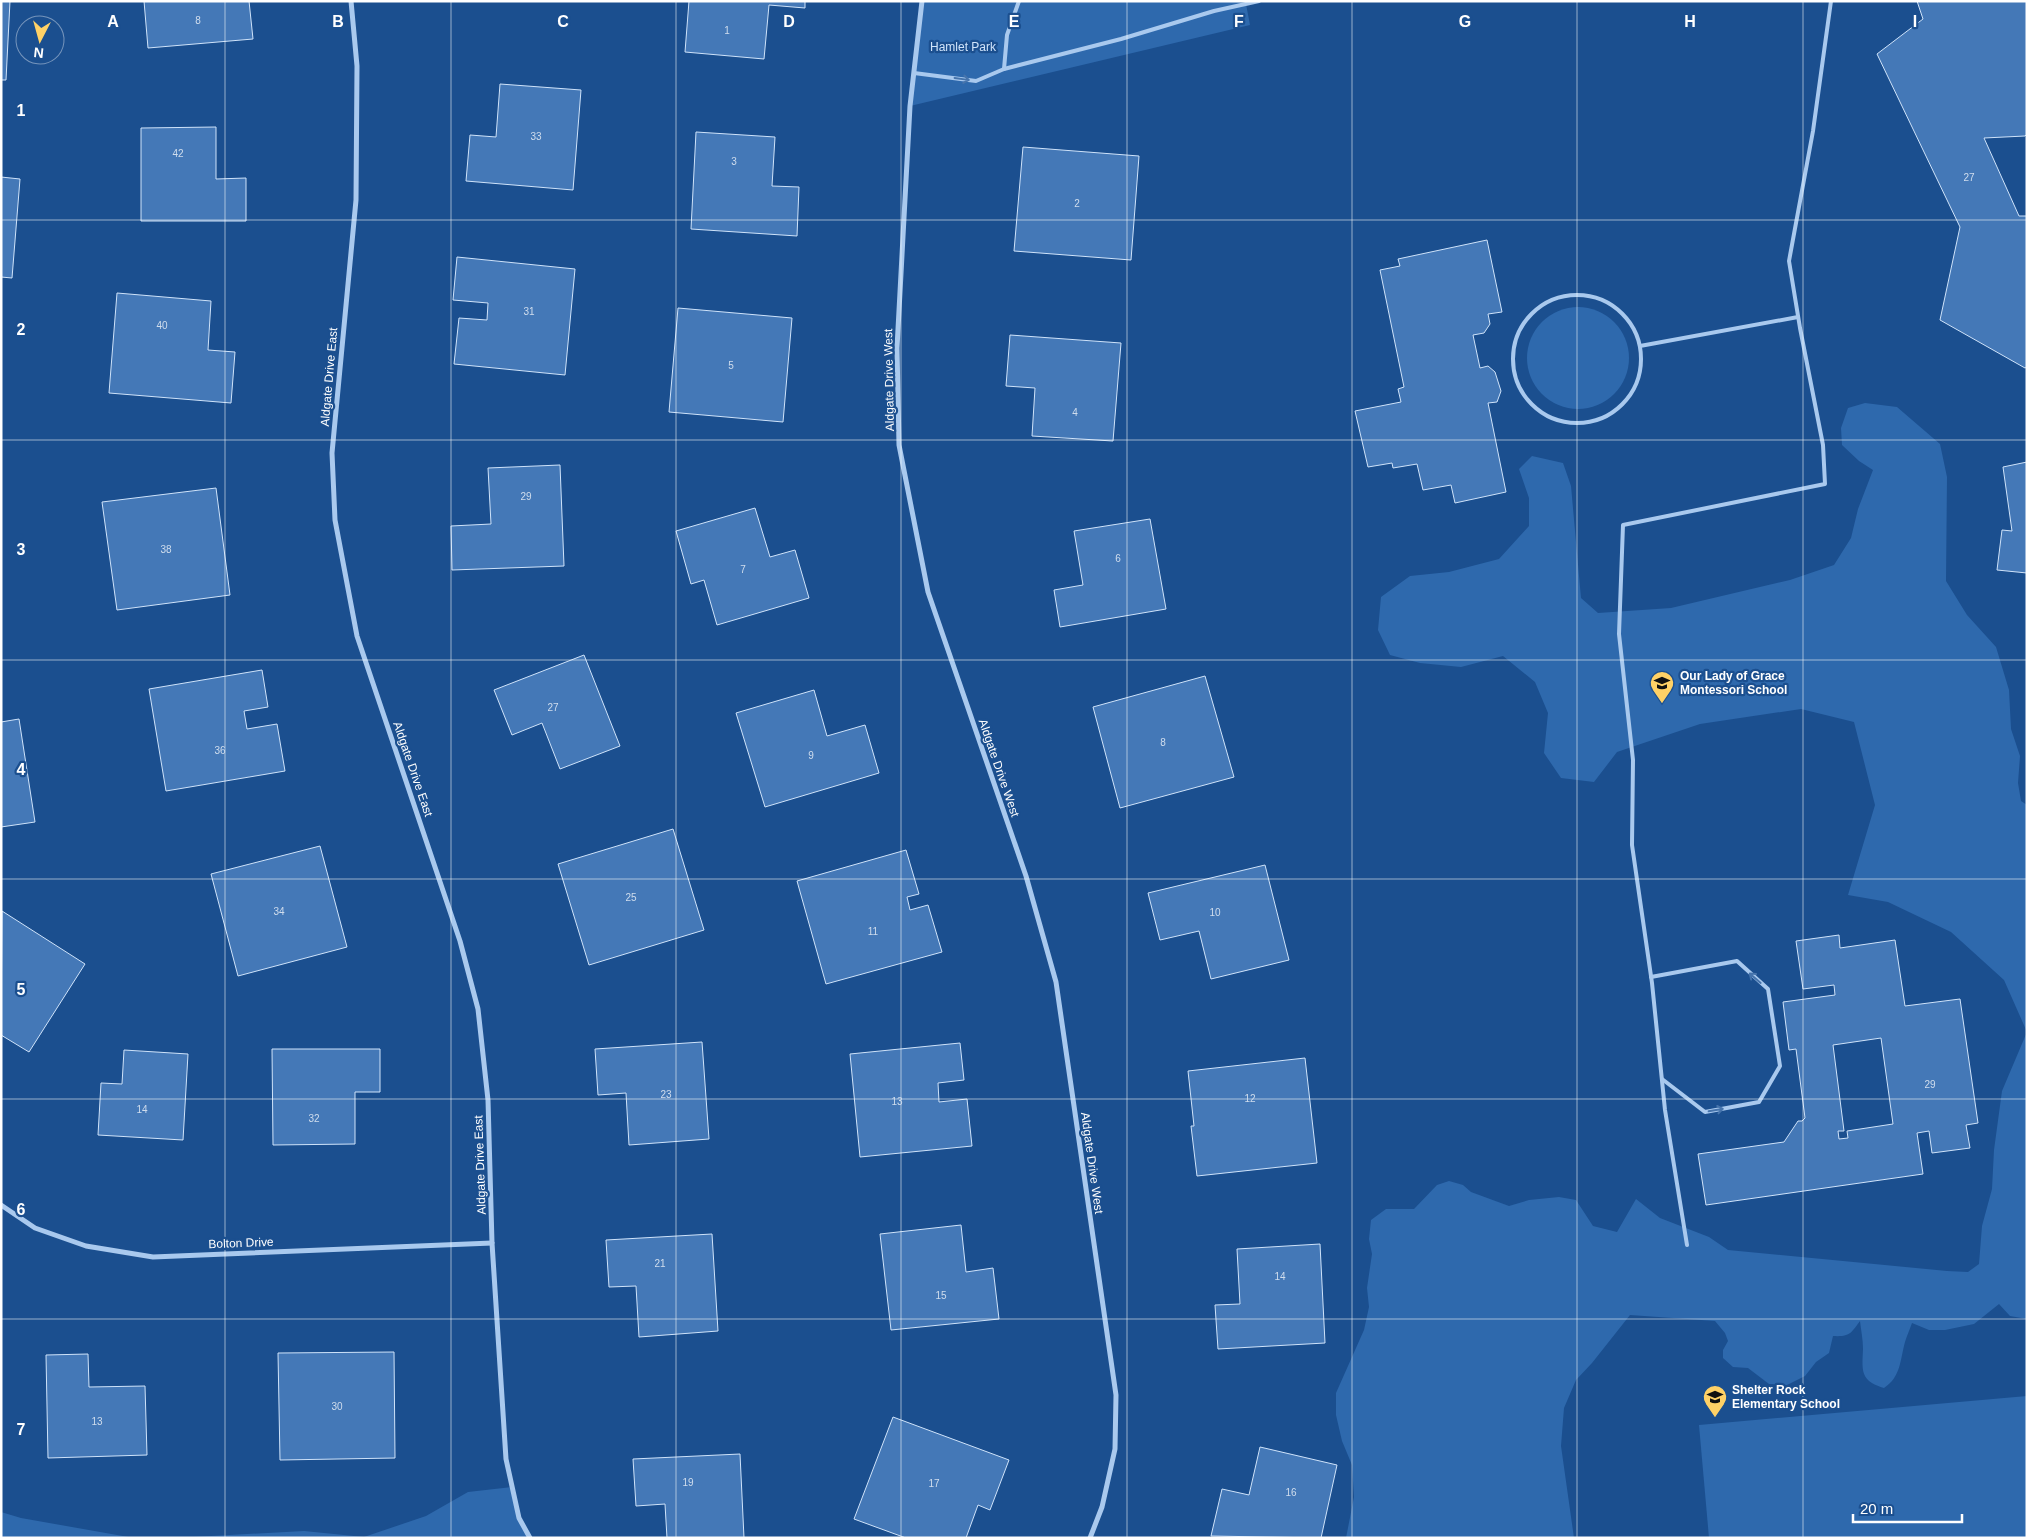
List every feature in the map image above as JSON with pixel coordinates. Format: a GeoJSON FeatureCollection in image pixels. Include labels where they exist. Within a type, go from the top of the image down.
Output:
{"type":"FeatureCollection","features":[{"type":"Feature","properties":{"kind":"street","name":"Aldgate Drive East"},"geometry":{"type":"LineString","coordinates":[[350,1],[357,66],[356,200],[332,453],[335,520],[357,636],[460,940],[478,1009],[488,1100],[492,1243],[506,1459],[519,1518],[530,1538]]}},
{"type":"Feature","properties":{"kind":"street","name":"Aldgate Drive West"},"geometry":{"type":"LineString","coordinates":[[922,1],[910,106],[897,348],[900,446],[928,592],[1026,876],[1056,982],[1116,1395],[1115,1449],[1102,1507],[1090,1538]]}},
{"type":"Feature","properties":{"kind":"street","name":"Bolton Drive"},"geometry":{"type":"LineString","coordinates":[[1,1205],[35,1228],[86,1246],[153,1257],[492,1243]]}},
{"type":"Feature","properties":{"kind":"lane"},"geometry":{"type":"LineString","coordinates":[[1004,69],[1007,35],[1019,1]]}},
{"type":"Feature","properties":{"kind":"lane"},"geometry":{"type":"LineString","coordinates":[[914,73],[976,81],[1004,69],[1121,39],[1214,11],[1259,1]]}},
{"type":"Feature","properties":{"kind":"lane"},"geometry":{"type":"LineString","coordinates":[[1688,1245],[1665,1110],[1651,976],[1632,845],[1633,760],[1619,634],[1623,525],[1825,484],[1823,446],[1798,317],[1790,261],[1813,131],[1831,1]]}},
{"type":"Feature","properties":{"kind":"lane"},"geometry":{"type":"LineString","coordinates":[[1575,294],[1598,298],[1617,309],[1632,325],[1640,346],[1640,366],[1635,386],[1624,402],[1608,414],[1589,422],[1568,422],[1549,416],[1532,405],[1520,388],[1513,369],[1513,349],[1521,328],[1534,310],[1554,299],[1575,294]]}},
{"type":"Feature","properties":{"kind":"lane"},"geometry":{"type":"LineString","coordinates":[[1640,346],[1798,317]]}},
{"type":"Feature","properties":{"kind":"lane"},"geometry":{"type":"LineString","coordinates":[[1651,976],[1737,961],[1768,989],[1780,1066],[1759,1102],[1705,1112],[1662,1079]]}},
{"type":"Feature","properties":{"kind":"green space","name":"Hamlet Park"},"geometry":{"type":"Polygon","coordinates":[[[922,1],[1259,1],[1246,4],[1250,25],[910,106],[922,1]]]}},
{"type":"Feature","properties":{"kind":"green space"},"geometry":{"type":"Polygon","coordinates":[[[1578,307],[1597,311],[1614,322],[1625,339],[1629,358],[1625,377],[1614,394],[1597,405],[1578,409],[1559,405],[1542,394],[1531,377],[1527,358],[1531,339],[1542,322],[1559,311],[1578,307]]]}},
{"type":"Feature","properties":{"kind":"green space"},"geometry":{"type":"Polygon","coordinates":[[[1865,403],[1897,407],[1940,444],[1947,477],[1946,581],[1967,615],[1996,647],[2009,690],[2011,729],[2020,756],[2018,783],[2021,801],[2027,805],[2027,1032],[2004,980],[1951,932],[1888,902],[1848,895],[1875,805],[1854,722],[1801,709],[1700,724],[1617,752],[1594,782],[1561,778],[1544,753],[1548,713],[1535,682],[1503,656],[1461,667],[1420,663],[1390,655],[1378,630],[1381,597],[1410,576],[1449,572],[1499,559],[1529,526],[1529,498],[1519,469],[1532,456],[1563,463],[1571,486],[1581,598],[1598,613],[1671,608],[1790,580],[1834,565],[1851,538],[1858,509],[1873,470],[1859,461],[1842,445],[1841,428],[1848,408],[1865,403]]]}},
{"type":"Feature","properties":{"kind":"green space"},"geometry":{"type":"Polygon","coordinates":[[[2027,1032],[2027,1319],[2010,1316],[1999,1304],[1974,1324],[1945,1330],[1929,1330],[1912,1323],[1897,1373],[1890,1384],[1884,1388],[1870,1382],[1864,1374],[1860,1321],[1847,1335],[1833,1336],[1829,1353],[1816,1362],[1805,1376],[1787,1385],[1769,1384],[1748,1368],[1733,1367],[1723,1358],[1723,1350],[1728,1341],[1725,1333],[1715,1321],[1630,1315],[1576,1380],[1564,1408],[1561,1446],[1574,1538],[1346,1538],[1354,1497],[1352,1465],[1342,1441],[1336,1415],[1336,1393],[1364,1330],[1369,1307],[1367,1288],[1372,1254],[1369,1239],[1371,1220],[1386,1209],[1414,1209],[1437,1185],[1449,1181],[1463,1185],[1471,1192],[1509,1206],[1529,1200],[1559,1197],[1576,1200],[1593,1226],[1617,1232],[1636,1199],[1660,1218],[1709,1237],[1728,1250],[1968,1272],[1979,1264],[1982,1226],[1992,1189],[1994,1150],[2002,1091],[2027,1032]]]}},
{"type":"Feature","properties":{"kind":"green space"},"geometry":{"type":"Polygon","coordinates":[[[2027,1396],[2027,1538],[1709,1538],[1699,1425],[2027,1396]]]}},
{"type":"Feature","properties":{"kind":"green space"},"geometry":{"type":"Polygon","coordinates":[[[512,1487],[519,1518],[530,1538],[175,1538],[304,1531],[364,1537],[426,1516],[468,1492],[512,1487]]]}},
{"type":"Feature","properties":{"kind":"green space"},"geometry":{"type":"Polygon","coordinates":[[[1,1512],[21,1518],[134,1538],[1,1538],[1,1512]]]}},
{"type":"Feature","properties":{"kind":"building"},"geometry":{"type":"Polygon","coordinates":[[[1,1],[10,1],[6,80],[1,80],[1,1]]]}},
{"type":"Feature","properties":{"kind":"building"},"geometry":{"type":"Polygon","coordinates":[[[144,1],[249,1],[253,39],[148,48],[144,1]]]}},
{"type":"Feature","properties":{"kind":"building"},"geometry":{"type":"Polygon","coordinates":[[[689,1],[805,1],[805,8],[769,5],[764,59],[685,52],[689,1]]]}},
{"type":"Feature","properties":{"kind":"building"},"geometry":{"type":"Polygon","coordinates":[[[1917,1],[2027,1],[2027,134],[2025,136],[1984,138],[2019,216],[2027,216],[2027,367],[2025,368],[1940,320],[1960,227],[1877,54],[1923,19],[1917,1]]]}},
{"type":"Feature","properties":{"kind":"building"},"geometry":{"type":"Polygon","coordinates":[[[500,84],[581,90],[573,190],[466,181],[470,135],[496,137],[500,84]]]}},
{"type":"Feature","properties":{"kind":"building"},"geometry":{"type":"Polygon","coordinates":[[[216,127],[216,179],[246,178],[246,221],[141,221],[141,128],[216,127]]]}},
{"type":"Feature","properties":{"kind":"building"},"geometry":{"type":"Polygon","coordinates":[[[696,132],[775,137],[772,186],[799,187],[797,236],[691,229],[696,132]]]}},
{"type":"Feature","properties":{"kind":"building"},"geometry":{"type":"Polygon","coordinates":[[[1023,147],[1139,156],[1131,260],[1014,251],[1023,147]]]}},
{"type":"Feature","properties":{"kind":"building"},"geometry":{"type":"Polygon","coordinates":[[[1,177],[20,179],[12,278],[1,277],[1,177]]]}},
{"type":"Feature","properties":{"kind":"building"},"geometry":{"type":"Polygon","coordinates":[[[1487,240],[1502,312],[1488,314],[1490,324],[1484,333],[1473,335],[1480,368],[1488,366],[1495,372],[1501,391],[1497,402],[1488,403],[1506,492],[1455,503],[1451,485],[1423,490],[1417,464],[1393,468],[1392,463],[1368,467],[1355,411],[1401,402],[1398,389],[1404,387],[1380,270],[1400,266],[1398,259],[1487,240]]]}},
{"type":"Feature","properties":{"kind":"building"},"geometry":{"type":"Polygon","coordinates":[[[457,257],[575,269],[565,375],[454,364],[459,318],[487,320],[488,303],[453,300],[457,257]]]}},
{"type":"Feature","properties":{"kind":"building"},"geometry":{"type":"Polygon","coordinates":[[[117,293],[211,301],[208,350],[235,352],[231,403],[109,393],[117,293]]]}},
{"type":"Feature","properties":{"kind":"building"},"geometry":{"type":"Polygon","coordinates":[[[678,308],[792,318],[783,422],[669,412],[678,308]]]}},
{"type":"Feature","properties":{"kind":"building"},"geometry":{"type":"Polygon","coordinates":[[[1010,335],[1121,343],[1113,441],[1032,436],[1035,388],[1006,386],[1010,335]]]}},
{"type":"Feature","properties":{"kind":"building"},"geometry":{"type":"Polygon","coordinates":[[[2027,462],[2027,573],[1997,570],[2002,530],[2012,531],[2003,467],[2027,462]]]}},
{"type":"Feature","properties":{"kind":"building"},"geometry":{"type":"Polygon","coordinates":[[[560,465],[564,566],[452,570],[451,526],[491,524],[488,468],[560,465]]]}},
{"type":"Feature","properties":{"kind":"building"},"geometry":{"type":"Polygon","coordinates":[[[216,488],[230,595],[117,610],[102,502],[216,488]]]}},
{"type":"Feature","properties":{"kind":"building"},"geometry":{"type":"Polygon","coordinates":[[[755,508],[770,557],[795,550],[809,598],[717,625],[704,580],[691,584],[676,531],[755,508]]]}},
{"type":"Feature","properties":{"kind":"building"},"geometry":{"type":"Polygon","coordinates":[[[1150,519],[1166,609],[1060,627],[1054,590],[1083,585],[1074,531],[1150,519]]]}},
{"type":"Feature","properties":{"kind":"building"},"geometry":{"type":"Polygon","coordinates":[[[584,655],[620,746],[560,769],[542,723],[512,735],[494,690],[584,655]]]}},
{"type":"Feature","properties":{"kind":"building"},"geometry":{"type":"Polygon","coordinates":[[[262,670],[268,707],[244,711],[247,729],[277,724],[285,771],[166,791],[149,689],[262,670]]]}},
{"type":"Feature","properties":{"kind":"building"},"geometry":{"type":"Polygon","coordinates":[[[1205,676],[1234,777],[1120,808],[1093,707],[1205,676]]]}},
{"type":"Feature","properties":{"kind":"building"},"geometry":{"type":"Polygon","coordinates":[[[814,690],[827,736],[865,725],[879,773],[765,807],[736,713],[814,690]]]}},
{"type":"Feature","properties":{"kind":"building"},"geometry":{"type":"Polygon","coordinates":[[[19,719],[35,822],[1,827],[1,722],[19,719]]]}},
{"type":"Feature","properties":{"kind":"building"},"geometry":{"type":"Polygon","coordinates":[[[673,829],[704,930],[589,965],[558,864],[673,829]]]}},
{"type":"Feature","properties":{"kind":"building"},"geometry":{"type":"Polygon","coordinates":[[[320,846],[347,947],[238,976],[211,874],[320,846]]]}},
{"type":"Feature","properties":{"kind":"building"},"geometry":{"type":"Polygon","coordinates":[[[906,850],[919,894],[907,897],[910,910],[928,905],[942,952],[826,984],[797,881],[906,850]]]}},
{"type":"Feature","properties":{"kind":"building"},"geometry":{"type":"Polygon","coordinates":[[[1265,865],[1289,960],[1211,979],[1199,931],[1160,940],[1148,893],[1265,865]]]}},
{"type":"Feature","properties":{"kind":"building"},"geometry":{"type":"Polygon","coordinates":[[[2,911],[85,964],[29,1052],[1,1035],[2,911]]]}},
{"type":"Feature","properties":{"kind":"building"},"geometry":{"type":"Polygon","coordinates":[[[1839,935],[1840,948],[1895,940],[1905,1006],[1960,999],[1978,1123],[1966,1125],[1970,1148],[1932,1153],[1929,1131],[1917,1133],[1923,1174],[1706,1205],[1698,1154],[1784,1142],[1798,1121],[1802,1121],[1805,1118],[1796,1049],[1789,1050],[1783,1002],[1835,995],[1834,985],[1803,989],[1796,941],[1839,935]],[[1881,1038],[1833,1045],[1844,1131],[1838,1131],[1839,1139],[1848,1138],[1847,1131],[1893,1124],[1881,1038]]]}},
{"type":"Feature","properties":{"kind":"building"},"geometry":{"type":"Polygon","coordinates":[[[702,1042],[709,1139],[629,1145],[626,1093],[598,1095],[595,1049],[702,1042]]]}},
{"type":"Feature","properties":{"kind":"building"},"geometry":{"type":"Polygon","coordinates":[[[960,1043],[964,1080],[938,1083],[939,1102],[967,1099],[972,1146],[860,1157],[850,1054],[960,1043]]]}},
{"type":"Feature","properties":{"kind":"building"},"geometry":{"type":"Polygon","coordinates":[[[272,1049],[380,1049],[380,1092],[355,1092],[355,1144],[273,1145],[272,1049]]]}},
{"type":"Feature","properties":{"kind":"building"},"geometry":{"type":"Polygon","coordinates":[[[124,1050],[188,1054],[183,1140],[98,1135],[101,1083],[122,1084],[124,1050]]]}},
{"type":"Feature","properties":{"kind":"building"},"geometry":{"type":"Polygon","coordinates":[[[1305,1058],[1317,1163],[1197,1176],[1191,1126],[1194,1126],[1188,1071],[1305,1058]]]}},
{"type":"Feature","properties":{"kind":"building"},"geometry":{"type":"Polygon","coordinates":[[[961,1225],[966,1272],[993,1268],[999,1319],[891,1330],[880,1234],[961,1225]]]}},
{"type":"Feature","properties":{"kind":"building"},"geometry":{"type":"Polygon","coordinates":[[[712,1234],[718,1331],[639,1337],[636,1286],[609,1287],[606,1240],[712,1234]]]}},
{"type":"Feature","properties":{"kind":"building"},"geometry":{"type":"Polygon","coordinates":[[[1320,1244],[1325,1343],[1218,1349],[1215,1305],[1240,1304],[1237,1249],[1320,1244]]]}},
{"type":"Feature","properties":{"kind":"building"},"geometry":{"type":"Polygon","coordinates":[[[394,1352],[395,1458],[280,1460],[278,1353],[394,1352]]]}},
{"type":"Feature","properties":{"kind":"building"},"geometry":{"type":"Polygon","coordinates":[[[88,1354],[89,1387],[145,1386],[147,1455],[48,1458],[46,1355],[88,1354]]]}},
{"type":"Feature","properties":{"kind":"building"},"geometry":{"type":"Polygon","coordinates":[[[893,1417],[1009,1460],[990,1510],[978,1505],[966,1538],[906,1538],[854,1519],[893,1417]]]}},
{"type":"Feature","properties":{"kind":"building"},"geometry":{"type":"Polygon","coordinates":[[[1260,1447],[1337,1465],[1321,1538],[1211,1536],[1222,1489],[1249,1495],[1260,1447]]]}},
{"type":"Feature","properties":{"kind":"building"},"geometry":{"type":"Polygon","coordinates":[[[740,1454],[744,1538],[667,1538],[665,1504],[636,1506],[633,1459],[740,1454]]]}},
{"type":"Feature","properties":{"kind":"place","name":"Our Lady of Grace Montessori School"},"geometry":{"type":"Point","coordinates":[1662,704]}},
{"type":"Feature","properties":{"kind":"place","name":"Shelter Rock Elementary School"},"geometry":{"type":"Point","coordinates":[1715,1418]}}]}
